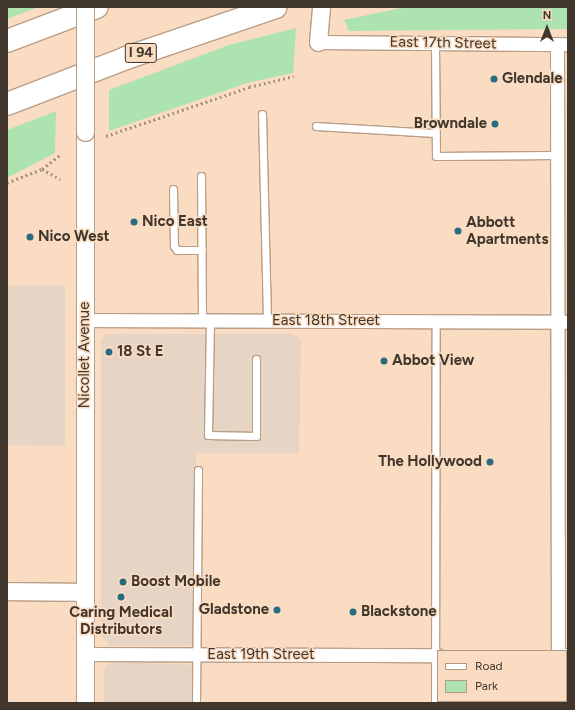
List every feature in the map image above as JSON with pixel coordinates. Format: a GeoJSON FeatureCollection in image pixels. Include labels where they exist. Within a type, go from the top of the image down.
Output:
{"type":"FeatureCollection","features":[{"type":"Feature","properties":{"kind":"highway"},"geometry":{"type":"LineString","coordinates":[[7,41],[97,7]]}},
{"type":"Feature","properties":{"kind":"highway","name":"I 94"},"geometry":{"type":"LineString","coordinates":[[7,104],[126,58],[276,7]]}},
{"type":"Feature","properties":{"kind":"street","name":"Nicollet Avenue"},"geometry":{"type":"LineString","coordinates":[[85,7],[85,703]]}},
{"type":"Feature","properties":{"kind":"street"},"geometry":{"type":"LineString","coordinates":[[318,38],[321,7]]}},
{"type":"Feature","properties":{"kind":"street","name":"East 17th Street"},"geometry":{"type":"LineString","coordinates":[[318,38],[435,43],[562,44]]}},
{"type":"Feature","properties":{"kind":"street"},"geometry":{"type":"LineString","coordinates":[[558,650],[563,322],[557,155],[562,44]]}},
{"type":"Feature","properties":{"kind":"street","name":"East 18th Street"},"geometry":{"type":"LineString","coordinates":[[85,320],[563,322]]}},
{"type":"Feature","properties":{"kind":"street"},"geometry":{"type":"LineString","coordinates":[[7,591],[85,592]]}},
{"type":"Feature","properties":{"kind":"street","name":"East 19th Street"},"geometry":{"type":"LineString","coordinates":[[85,654],[437,655]]}},
{"type":"Feature","properties":{"kind":"lane"},"geometry":{"type":"LineString","coordinates":[[435,43],[434,152],[440,158],[557,155]]}},
{"type":"Feature","properties":{"kind":"lane"},"geometry":{"type":"LineString","coordinates":[[262,114],[267,320]]}},
{"type":"Feature","properties":{"kind":"lane"},"geometry":{"type":"LineString","coordinates":[[316,126],[435,133]]}},
{"type":"Feature","properties":{"kind":"lane"},"geometry":{"type":"LineString","coordinates":[[201,176],[208,435],[256,436],[256,359]]}},
{"type":"Feature","properties":{"kind":"lane"},"geometry":{"type":"LineString","coordinates":[[173,188],[174,246],[177,250],[202,250]]}},
{"type":"Feature","properties":{"kind":"lane"},"geometry":{"type":"LineString","coordinates":[[435,703],[437,655],[436,321]]}},
{"type":"Feature","properties":{"kind":"lane"},"geometry":{"type":"LineString","coordinates":[[196,703],[195,655],[198,470]]}},
{"type":"Feature","properties":{"kind":"path"},"geometry":{"type":"LineString","coordinates":[[106,136],[249,86],[294,76]]}},
{"type":"Feature","properties":{"kind":"path"},"geometry":{"type":"LineString","coordinates":[[7,183],[42,169],[60,155]]}},
{"type":"Feature","properties":{"kind":"path"},"geometry":{"type":"LineString","coordinates":[[42,169],[60,179]]}},
{"type":"Feature","properties":{"kind":"shaded area"},"geometry":{"type":"Polygon","coordinates":[[[65,285],[65,446],[7,445],[7,286],[65,285]]]}},
{"type":"Feature","properties":{"kind":"shaded area"},"geometry":{"type":"Polygon","coordinates":[[[106,334],[290,334],[298,337],[301,342],[299,453],[196,453],[195,645],[110,646],[101,635],[101,342],[106,334]]]}},
{"type":"Feature","properties":{"kind":"shaded area"},"geometry":{"type":"Polygon","coordinates":[[[113,662],[198,665],[198,703],[104,703],[104,670],[108,664],[113,662]]]}},
{"type":"Feature","properties":{"kind":"green space"},"geometry":{"type":"Polygon","coordinates":[[[7,7],[39,7],[7,19],[7,7]]]}},
{"type":"Feature","properties":{"kind":"green space"},"geometry":{"type":"Polygon","coordinates":[[[406,7],[568,7],[568,29],[349,31],[344,20],[406,7]]]}},
{"type":"Feature","properties":{"kind":"green space"},"geometry":{"type":"Polygon","coordinates":[[[296,28],[293,73],[247,83],[109,131],[109,90],[229,45],[296,28]]]}},
{"type":"Feature","properties":{"kind":"green space"},"geometry":{"type":"Polygon","coordinates":[[[56,111],[55,153],[7,178],[7,130],[56,111]]]}},
{"type":"Feature","properties":{"kind":"place","name":"Glendale"},"geometry":{"type":"Point","coordinates":[494,79]}},
{"type":"Feature","properties":{"kind":"place","name":"Browndale"},"geometry":{"type":"Point","coordinates":[495,124]}},
{"type":"Feature","properties":{"kind":"place","name":"Nico East"},"geometry":{"type":"Point","coordinates":[134,222]}},
{"type":"Feature","properties":{"kind":"place","name":"Abbott Apartments"},"geometry":{"type":"Point","coordinates":[458,231]}},
{"type":"Feature","properties":{"kind":"place","name":"Nico West"},"geometry":{"type":"Point","coordinates":[30,237]}},
{"type":"Feature","properties":{"kind":"place","name":"18 St E"},"geometry":{"type":"Point","coordinates":[109,352]}},
{"type":"Feature","properties":{"kind":"place","name":"Abbot View"},"geometry":{"type":"Point","coordinates":[384,361]}},
{"type":"Feature","properties":{"kind":"place","name":"The Hollywood"},"geometry":{"type":"Point","coordinates":[490,462]}},
{"type":"Feature","properties":{"kind":"place","name":"Boost Mobile"},"geometry":{"type":"Point","coordinates":[123,582]}},
{"type":"Feature","properties":{"kind":"place","name":"Caring Medical Distributors"},"geometry":{"type":"Point","coordinates":[121,597]}},
{"type":"Feature","properties":{"kind":"place","name":"Gladstone"},"geometry":{"type":"Point","coordinates":[277,610]}},
{"type":"Feature","properties":{"kind":"place","name":"Blackstone"},"geometry":{"type":"Point","coordinates":[353,612]}}]}
